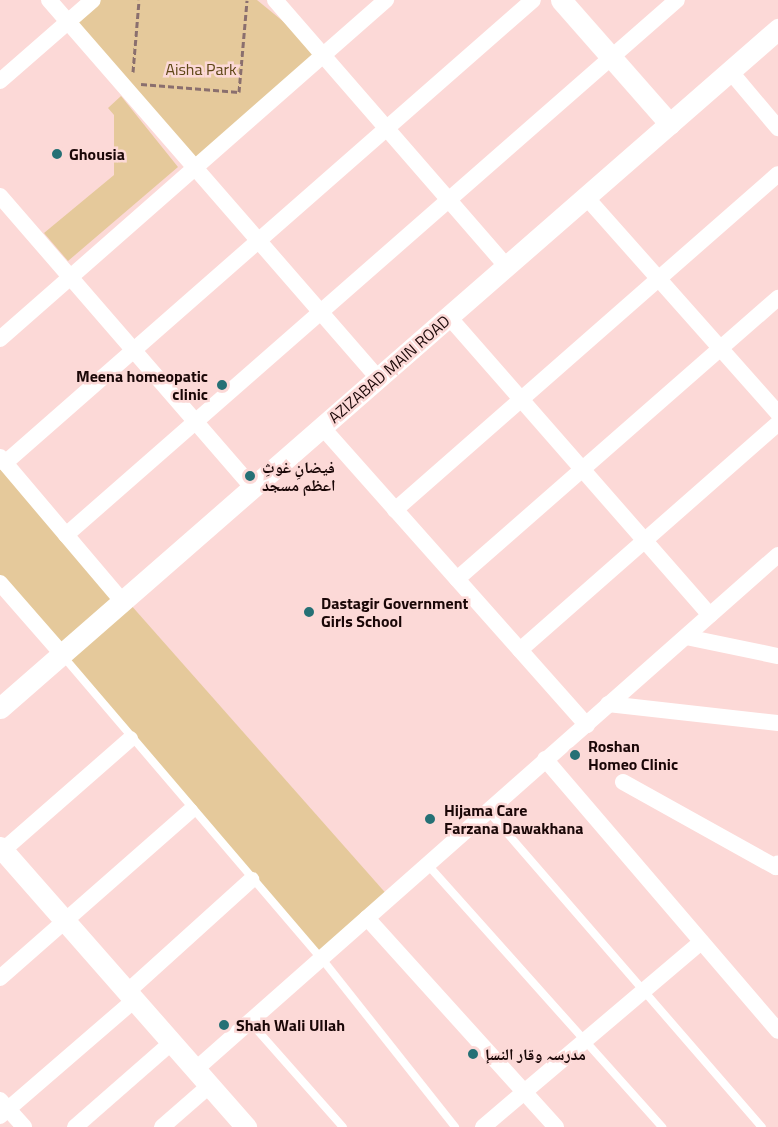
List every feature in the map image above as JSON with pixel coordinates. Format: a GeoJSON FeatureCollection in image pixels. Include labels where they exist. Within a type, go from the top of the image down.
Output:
{"type":"FeatureCollection","features":[{"type":"Feature","properties":{"kind":"street"},"geometry":{"type":"LineString","coordinates":[[49,0],[378,378]]}},
{"type":"Feature","properties":{"kind":"street"},"geometry":{"type":"LineString","coordinates":[[0,81],[93,0]]}},
{"type":"Feature","properties":{"kind":"street"},"geometry":{"type":"LineString","coordinates":[[275,0],[387,124],[506,266]]}},
{"type":"Feature","properties":{"kind":"street"},"geometry":{"type":"LineString","coordinates":[[0,339],[194,166],[386,0]]}},
{"type":"Feature","properties":{"kind":"street"},"geometry":{"type":"LineString","coordinates":[[122,601],[3,460],[134,351],[387,124],[533,0]]}},
{"type":"Feature","properties":{"kind":"street"},"geometry":{"type":"LineString","coordinates":[[561,0],[669,124]]}},
{"type":"Feature","properties":{"kind":"street"},"geometry":{"type":"LineString","coordinates":[[66,535],[677,0]]}},
{"type":"Feature","properties":{"kind":"street","name":"AZIZABAD MAIN ROAD"},"geometry":{"type":"LineString","coordinates":[[0,708],[778,29]]}},
{"type":"Feature","properties":{"kind":"street"},"geometry":{"type":"LineString","coordinates":[[730,71],[778,128]]}},
{"type":"Feature","properties":{"kind":"street"},"geometry":{"type":"LineString","coordinates":[[395,510],[522,396],[778,174]]}},
{"type":"Feature","properties":{"kind":"street"},"geometry":{"type":"LineString","coordinates":[[586,197],[778,413]]}},
{"type":"Feature","properties":{"kind":"street"},"geometry":{"type":"LineString","coordinates":[[0,198],[253,488]]}},
{"type":"Feature","properties":{"kind":"street"},"geometry":{"type":"LineString","coordinates":[[457,579],[584,465],[778,298]]}},
{"type":"Feature","properties":{"kind":"street"},"geometry":{"type":"LineString","coordinates":[[449,316],[584,465],[710,615]]}},
{"type":"Feature","properties":{"kind":"street"},"geometry":{"type":"LineString","coordinates":[[520,650],[778,423]]}},
{"type":"Feature","properties":{"kind":"street"},"geometry":{"type":"LineString","coordinates":[[322,427],[587,726]]}},
{"type":"Feature","properties":{"kind":"street"},"geometry":{"type":"LineString","coordinates":[[162,1127],[250,1022],[778,555]]}},
{"type":"Feature","properties":{"kind":"street"},"geometry":{"type":"LineString","coordinates":[[0,584],[62,654]]}},
{"type":"Feature","properties":{"kind":"street"},"geometry":{"type":"LineString","coordinates":[[686,637],[770,655],[778,640]]}},
{"type":"Feature","properties":{"kind":"street"},"geometry":{"type":"LineString","coordinates":[[608,704],[778,723]]}},
{"type":"Feature","properties":{"kind":"street"},"geometry":{"type":"LineString","coordinates":[[130,739],[1,850],[245,1127]]}},
{"type":"Feature","properties":{"kind":"street"},"geometry":{"type":"LineString","coordinates":[[545,759],[778,1031]]}},
{"type":"Feature","properties":{"kind":"street"},"geometry":{"type":"LineString","coordinates":[[623,782],[777,866]]}},
{"type":"Feature","properties":{"kind":"street"},"geometry":{"type":"LineString","coordinates":[[0,978],[190,811]]}},
{"type":"Feature","properties":{"kind":"street"},"geometry":{"type":"LineString","coordinates":[[24,1127],[3,1108],[130,997],[251,880]]}},
{"type":"Feature","properties":{"kind":"street"},"geometry":{"type":"LineString","coordinates":[[367,918],[526,1091],[556,1127]]}},
{"type":"Feature","properties":{"kind":"street"},"geometry":{"type":"LineString","coordinates":[[483,1127],[701,942]]}},
{"type":"Feature","properties":{"kind":"street"},"geometry":{"type":"LineString","coordinates":[[75,1127],[171,1043]]}},
{"type":"Feature","properties":{"kind":"lane"},"geometry":{"type":"LineString","coordinates":[[62,654],[190,811],[322,959],[455,1127]]}},
{"type":"Feature","properties":{"kind":"lane"},"geometry":{"type":"LineString","coordinates":[[488,811],[642,992],[762,1127]]}},
{"type":"Feature","properties":{"kind":"lane"},"geometry":{"type":"LineString","coordinates":[[427,864],[587,1039],[662,1127]]}},
{"type":"Feature","properties":{"kind":"lane"},"geometry":{"type":"LineString","coordinates":[[250,1022],[343,1127]]}},
{"type":"Feature","properties":{"kind":"path"},"geometry":{"type":"LineString","coordinates":[[139,0],[133,83],[239,92],[247,0]]}},
{"type":"Feature","properties":{"kind":"green space","name":"Aisha Park"},"geometry":{"type":"Polygon","coordinates":[[[93,0],[257,0],[323,54],[194,167],[68,22],[93,0]]]}},
{"type":"Feature","properties":{"kind":"green space"},"geometry":{"type":"Polygon","coordinates":[[[121,96],[178,167],[68,261],[44,233],[114,175],[114,115],[108,108],[121,96]]]}},
{"type":"Feature","properties":{"kind":"green space"},"geometry":{"type":"Polygon","coordinates":[[[0,457],[390,898],[322,959],[0,583],[0,457]]]}},
{"type":"Feature","properties":{"kind":"place","name":"Ghousia"},"geometry":{"type":"Point","coordinates":[57,154]}},
{"type":"Feature","properties":{"kind":"place","name":"Meena homeopatic clinic"},"geometry":{"type":"Point","coordinates":[222,385]}},
{"type":"Feature","properties":{"kind":"place","name":"فیضانِ غوثِ اعظم مسجد"},"geometry":{"type":"Point","coordinates":[250,476]}},
{"type":"Feature","properties":{"kind":"place","name":"Dastagir Government Girls School"},"geometry":{"type":"Point","coordinates":[309,612]}},
{"type":"Feature","properties":{"kind":"place","name":"Roshan Homeo Clinic"},"geometry":{"type":"Point","coordinates":[575,755]}},
{"type":"Feature","properties":{"kind":"place","name":"Hijama Care Farzana Dawakhana"},"geometry":{"type":"Point","coordinates":[430,819]}},
{"type":"Feature","properties":{"kind":"place","name":"Shah Wali Ullah"},"geometry":{"type":"Point","coordinates":[224,1025]}},
{"type":"Feature","properties":{"kind":"place","name":"مدرسہ وقار النسإ"},"geometry":{"type":"Point","coordinates":[473,1054]}}]}
